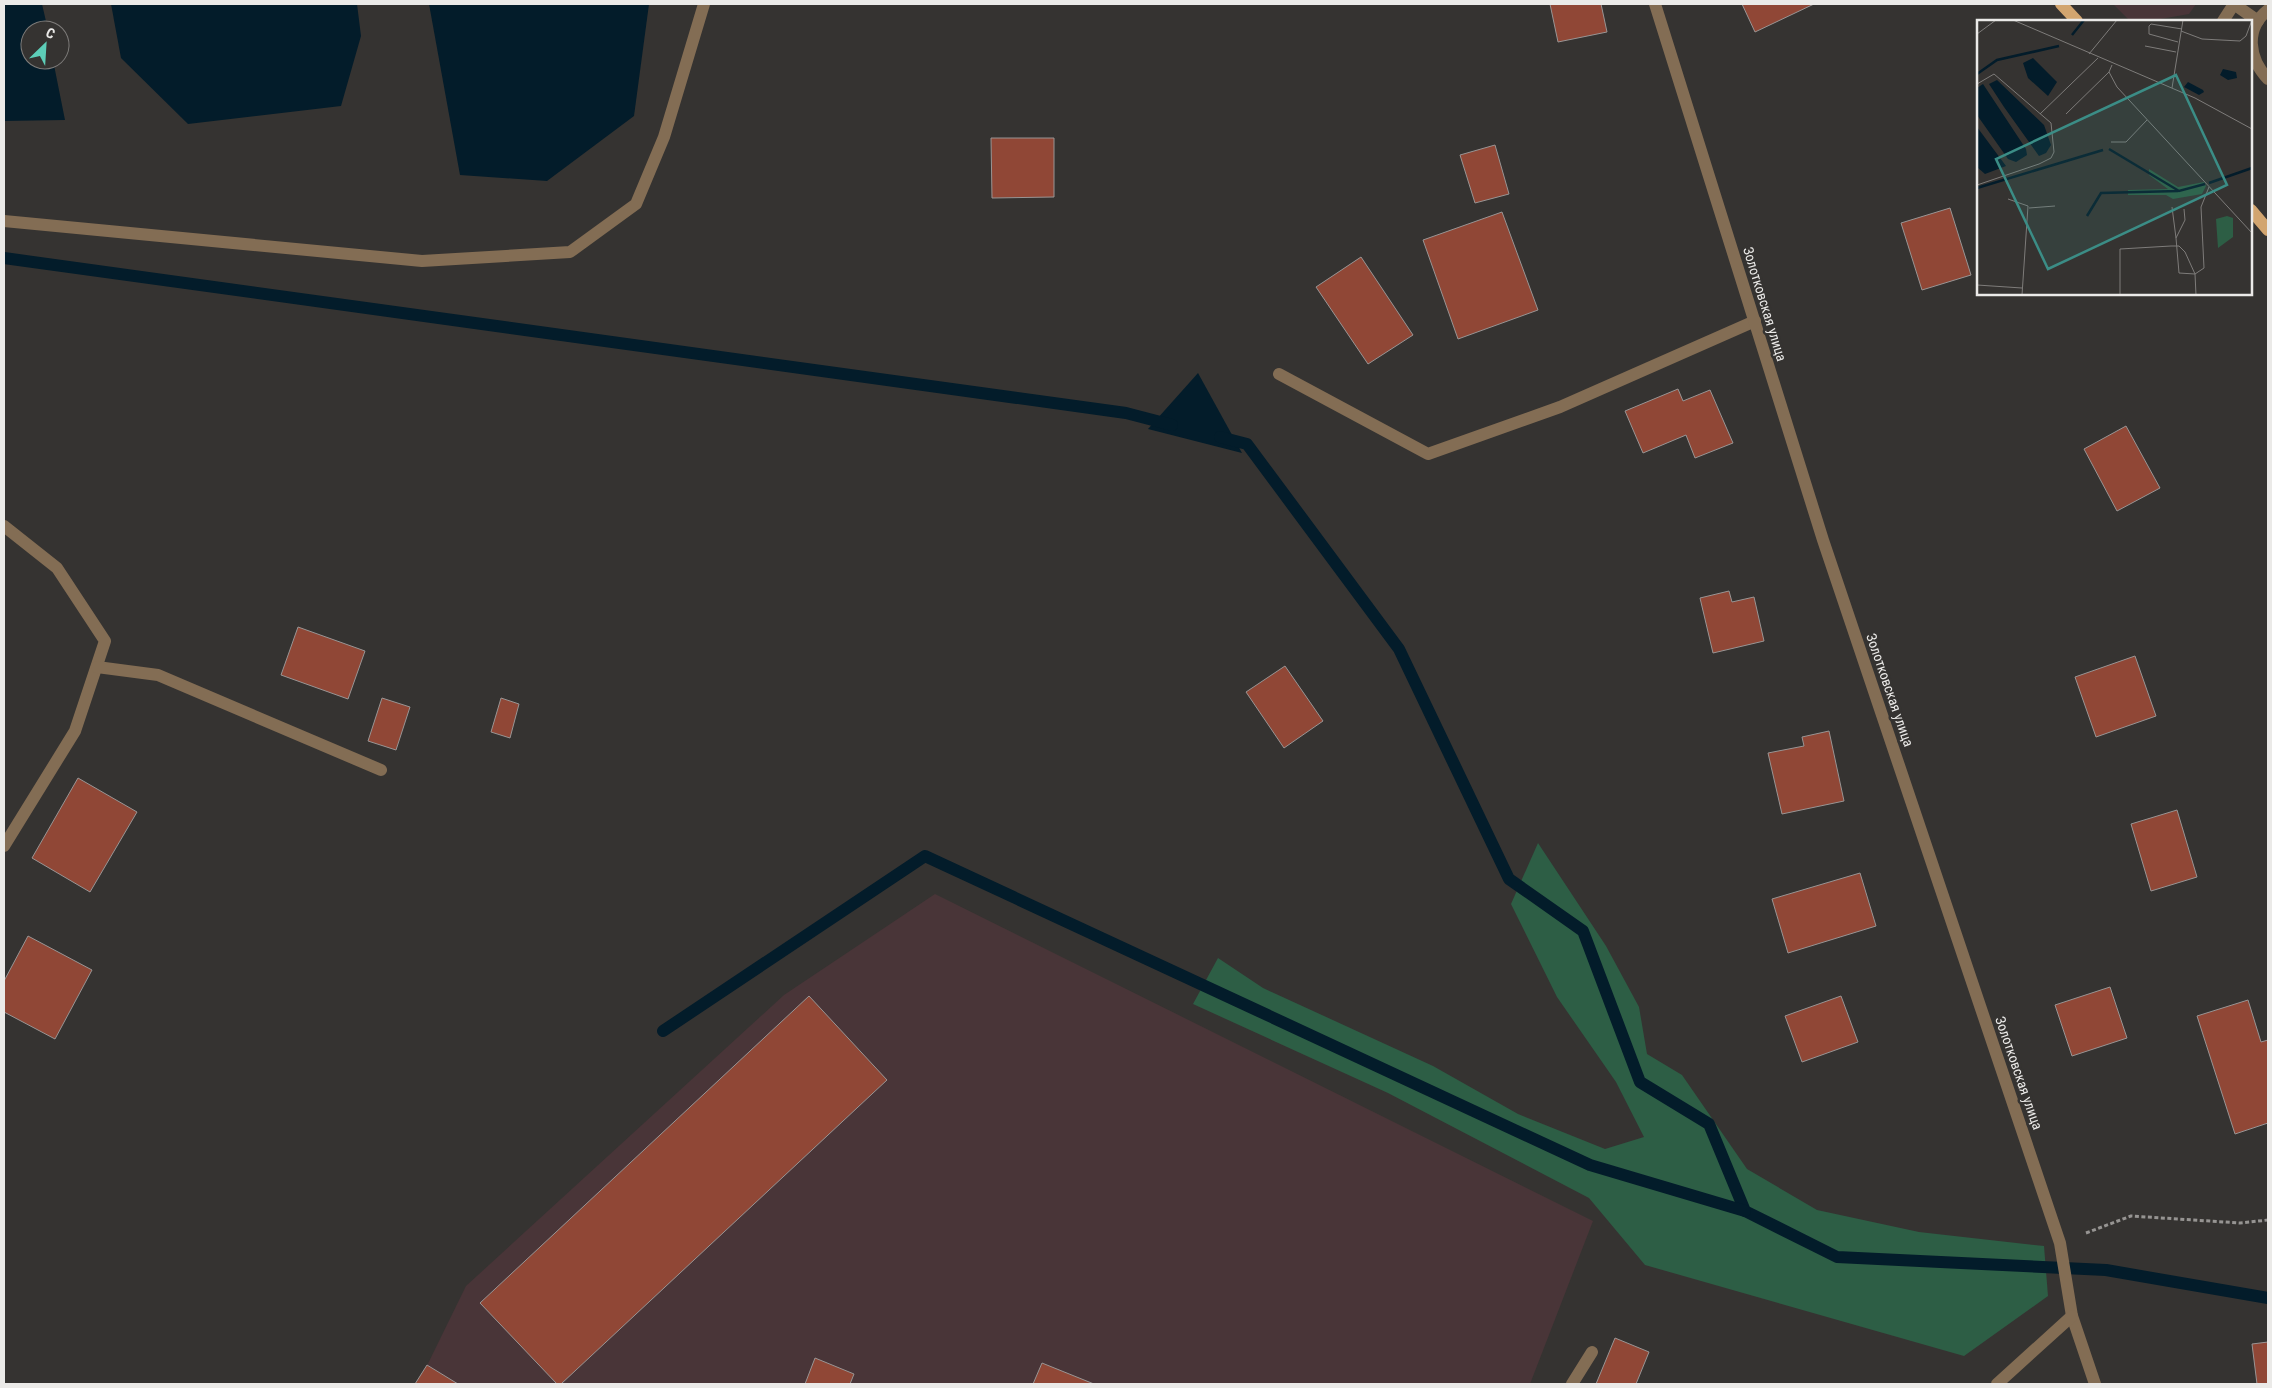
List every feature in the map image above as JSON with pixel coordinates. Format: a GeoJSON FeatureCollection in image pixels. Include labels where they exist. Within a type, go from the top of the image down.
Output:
{"type":"FeatureCollection","features":[{"type":"Feature","properties":{"kind":"main road"},"geometry":{"type":"LineString","coordinates":[[2060,4],[2076,20]]}},
{"type":"Feature","properties":{"kind":"main road"},"geometry":{"type":"LineString","coordinates":[[2252,211],[2268,230]]}},
{"type":"Feature","properties":{"kind":"street"},"geometry":{"type":"LineString","coordinates":[[4,221],[422,261],[570,252],[636,204],[664,138],[704,4]]}},
{"type":"Feature","properties":{"kind":"street","name":"Золотковская улица"},"geometry":{"type":"LineString","coordinates":[[1655,4],[1823,540],[2061,1245],[2072,1316],[2095,1384]]}},
{"type":"Feature","properties":{"kind":"street"},"geometry":{"type":"LineString","coordinates":[[2224,20],[2234,4],[2258,21]]}},
{"type":"Feature","properties":{"kind":"street"},"geometry":{"type":"LineString","coordinates":[[2252,37],[2258,21],[2268,10]]}},
{"type":"Feature","properties":{"kind":"street"},"geometry":{"type":"LineString","coordinates":[[2252,48],[2253,56],[2259,69],[2268,79]]}},
{"type":"Feature","properties":{"kind":"street"},"geometry":{"type":"LineString","coordinates":[[1279,374],[1428,454],[1560,407],[1755,321]]}},
{"type":"Feature","properties":{"kind":"street"},"geometry":{"type":"LineString","coordinates":[[4,526],[57,568],[105,641],[75,731],[4,846]]}},
{"type":"Feature","properties":{"kind":"street"},"geometry":{"type":"LineString","coordinates":[[97,667],[158,675],[381,770]]}},
{"type":"Feature","properties":{"kind":"street"},"geometry":{"type":"LineString","coordinates":[[1997,1384],[2072,1316]]}},
{"type":"Feature","properties":{"kind":"street"},"geometry":{"type":"LineString","coordinates":[[1572,1384],[1592,1352]]}},
{"type":"Feature","properties":{"kind":"path"},"geometry":{"type":"LineString","coordinates":[[2061,1245],[2131,1216],[2240,1223],[2268,1220]]}},
{"type":"Feature","properties":{"kind":"shaded area"},"geometry":{"type":"Polygon","coordinates":[[[2113,4],[2196,4],[2189,14],[2155,20],[2129,20],[2113,4]]]}},
{"type":"Feature","properties":{"kind":"shaded area"},"geometry":{"type":"Polygon","coordinates":[[[935,894],[1593,1221],[1530,1384],[418,1384],[466,1286],[784,995],[935,894]]]}},
{"type":"Feature","properties":{"kind":"green space"},"geometry":{"type":"Polygon","coordinates":[[[1538,843],[1606,946],[1639,1007],[1647,1054],[1682,1075],[1747,1169],[1817,1210],[1919,1232],[2044,1246],[2048,1296],[1964,1356],[1645,1265],[1589,1198],[1388,1093],[1193,1004],[1218,958],[1263,988],[1433,1066],[1518,1114],[1605,1149],[1644,1137],[1616,1082],[1557,997],[1511,904],[1538,843]]]}},
{"type":"Feature","properties":{"kind":"water"},"geometry":{"type":"Polygon","coordinates":[[[4,4],[42,4],[46,20],[20,20],[20,70],[55,70],[65,120],[4,121],[4,4]]]}},
{"type":"Feature","properties":{"kind":"water"},"geometry":{"type":"Polygon","coordinates":[[[111,4],[357,4],[361,36],[341,106],[188,124],[121,58],[111,4]]]}},
{"type":"Feature","properties":{"kind":"water"},"geometry":{"type":"Polygon","coordinates":[[[429,4],[649,4],[634,116],[547,181],[460,175],[429,4]]]}},
{"type":"Feature","properties":{"kind":"water"},"geometry":{"type":"Polygon","coordinates":[[[1198,373],[1242,453],[1148,429],[1198,373]]]}},
{"type":"Feature","properties":{"kind":"building"},"geometry":{"type":"Polygon","coordinates":[[[1550,4],[1601,4],[1607,32],[1558,42],[1550,4]]]}},
{"type":"Feature","properties":{"kind":"building"},"geometry":{"type":"Polygon","coordinates":[[[1742,4],[1814,4],[1755,32],[1742,4]]]}},
{"type":"Feature","properties":{"kind":"building"},"geometry":{"type":"Polygon","coordinates":[[[991,138],[1054,138],[1054,197],[992,198],[991,138]]]}},
{"type":"Feature","properties":{"kind":"building"},"geometry":{"type":"Polygon","coordinates":[[[1495,145],[1509,194],[1475,203],[1460,155],[1495,145]]]}},
{"type":"Feature","properties":{"kind":"building"},"geometry":{"type":"Polygon","coordinates":[[[1950,208],[1971,275],[1922,290],[1901,223],[1950,208]]]}},
{"type":"Feature","properties":{"kind":"building"},"geometry":{"type":"Polygon","coordinates":[[[1502,212],[1538,310],[1458,339],[1423,240],[1502,212]]]}},
{"type":"Feature","properties":{"kind":"building"},"geometry":{"type":"Polygon","coordinates":[[[1361,257],[1413,335],[1368,364],[1316,287],[1361,257]]]}},
{"type":"Feature","properties":{"kind":"building"},"geometry":{"type":"Polygon","coordinates":[[[1678,389],[1683,401],[1710,390],[1733,443],[1695,458],[1686,435],[1643,453],[1625,411],[1678,389]]]}},
{"type":"Feature","properties":{"kind":"building"},"geometry":{"type":"Polygon","coordinates":[[[2126,426],[2160,488],[2117,511],[2084,449],[2126,426]]]}},
{"type":"Feature","properties":{"kind":"building"},"geometry":{"type":"Polygon","coordinates":[[[1729,591],[1732,602],[1754,597],[1764,641],[1713,653],[1700,598],[1729,591]]]}},
{"type":"Feature","properties":{"kind":"building"},"geometry":{"type":"Polygon","coordinates":[[[298,627],[365,651],[348,699],[281,675],[298,627]]]}},
{"type":"Feature","properties":{"kind":"building"},"geometry":{"type":"Polygon","coordinates":[[[2135,656],[2156,716],[2096,737],[2075,677],[2135,656]]]}},
{"type":"Feature","properties":{"kind":"building"},"geometry":{"type":"Polygon","coordinates":[[[1285,666],[1323,721],[1284,748],[1246,692],[1285,666]]]}},
{"type":"Feature","properties":{"kind":"building"},"geometry":{"type":"Polygon","coordinates":[[[382,698],[410,707],[396,750],[368,741],[382,698]]]}},
{"type":"Feature","properties":{"kind":"building"},"geometry":{"type":"Polygon","coordinates":[[[501,698],[519,704],[510,738],[491,732],[501,698]]]}},
{"type":"Feature","properties":{"kind":"building"},"geometry":{"type":"Polygon","coordinates":[[[1829,731],[1844,801],[1782,814],[1768,753],[1804,746],[1802,737],[1829,731]]]}},
{"type":"Feature","properties":{"kind":"building"},"geometry":{"type":"Polygon","coordinates":[[[78,778],[137,812],[90,892],[32,858],[78,778]]]}},
{"type":"Feature","properties":{"kind":"building"},"geometry":{"type":"Polygon","coordinates":[[[2177,810],[2197,877],[2151,891],[2131,824],[2177,810]]]}},
{"type":"Feature","properties":{"kind":"building"},"geometry":{"type":"Polygon","coordinates":[[[1860,873],[1876,926],[1788,953],[1772,899],[1860,873]]]}},
{"type":"Feature","properties":{"kind":"building"},"geometry":{"type":"Polygon","coordinates":[[[28,936],[92,970],[55,1039],[4,1012],[4,981],[28,936]]]}},
{"type":"Feature","properties":{"kind":"building"},"geometry":{"type":"Polygon","coordinates":[[[2110,987],[2127,1038],[2072,1056],[2055,1005],[2110,987]]]}},
{"type":"Feature","properties":{"kind":"building"},"geometry":{"type":"Polygon","coordinates":[[[809,996],[887,1080],[561,1384],[557,1384],[480,1303],[809,996]]]}},
{"type":"Feature","properties":{"kind":"building"},"geometry":{"type":"Polygon","coordinates":[[[1841,996],[1858,1042],[1802,1062],[1785,1016],[1841,996]]]}},
{"type":"Feature","properties":{"kind":"building"},"geometry":{"type":"Polygon","coordinates":[[[2248,1000],[2261,1042],[2268,1040],[2268,1123],[2235,1134],[2197,1016],[2248,1000]]]}},
{"type":"Feature","properties":{"kind":"building"},"geometry":{"type":"Polygon","coordinates":[[[1615,1338],[1649,1352],[1636,1384],[1596,1384],[1615,1338]]]}},
{"type":"Feature","properties":{"kind":"building"},"geometry":{"type":"Polygon","coordinates":[[[2268,1342],[2268,1384],[2257,1384],[2252,1344],[2268,1342]]]}},
{"type":"Feature","properties":{"kind":"building"},"geometry":{"type":"Polygon","coordinates":[[[815,1358],[854,1374],[850,1384],[805,1384],[815,1358]]]}},
{"type":"Feature","properties":{"kind":"building"},"geometry":{"type":"Polygon","coordinates":[[[1042,1363],[1094,1384],[1033,1384],[1042,1363]]]}},
{"type":"Feature","properties":{"kind":"building"},"geometry":{"type":"Polygon","coordinates":[[[427,1365],[458,1384],[415,1384],[427,1365]]]}},
{"type":"Feature","properties":{"kind":"waterway"},"geometry":{"type":"LineString","coordinates":[[4,258],[1126,413],[1172,425]]}},
{"type":"Feature","properties":{"kind":"waterway"},"geometry":{"type":"LineString","coordinates":[[1220,437],[1247,444],[1399,649],[1509,879],[1583,931],[1640,1082],[1709,1124],[1745,1211],[1837,1257],[2106,1270],[2268,1298]]}},
{"type":"Feature","properties":{"kind":"waterway"},"geometry":{"type":"LineString","coordinates":[[663,1031],[925,856],[1590,1165],[1745,1211]]}}]}
